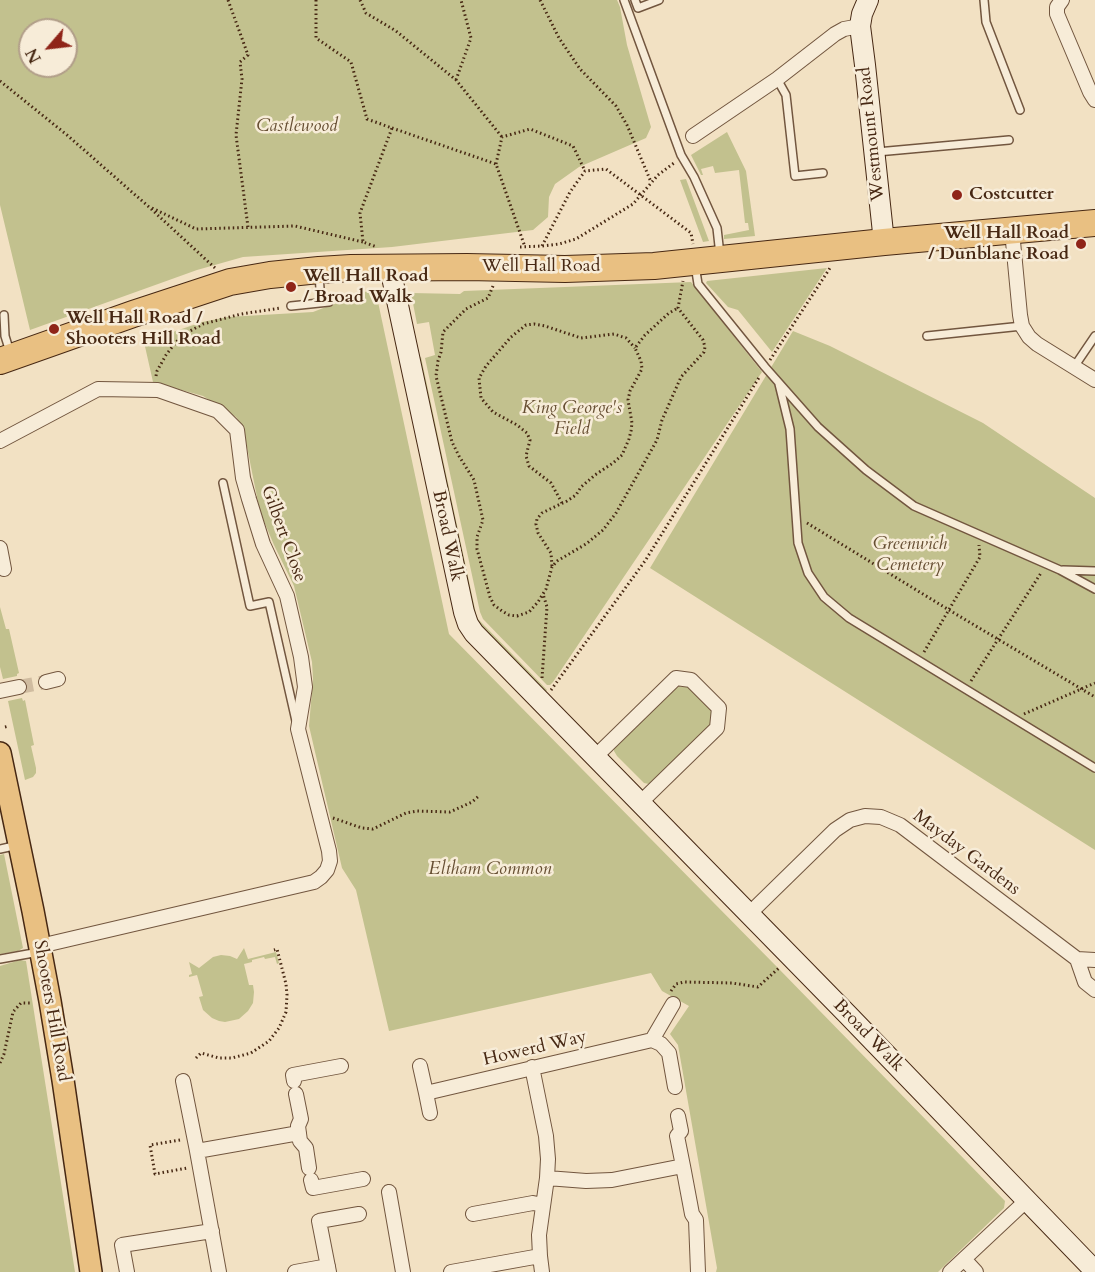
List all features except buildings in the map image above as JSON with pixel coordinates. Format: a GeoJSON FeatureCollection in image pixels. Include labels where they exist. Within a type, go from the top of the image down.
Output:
{"type":"FeatureCollection","features":[{"type":"Feature","properties":{"kind":"highway","name":"Well Hall Road"},"geometry":{"type":"LineString","coordinates":[[6,360],[230,282],[385,258],[467,267],[565,269],[654,266],[1095,223]]}},
{"type":"Feature","properties":{"kind":"main road","name":"Shooters Hill Road"},"geometry":{"type":"LineString","coordinates":[[0,753],[10,847],[41,949],[91,1272]]}},
{"type":"Feature","properties":{"kind":"street","name":"Westmount Road"},"geometry":{"type":"LineString","coordinates":[[868,0],[860,26],[884,242]]}},
{"type":"Feature","properties":{"kind":"street"},"geometry":{"type":"LineString","coordinates":[[1062,0],[1057,7],[1057,14],[1095,100]]}},
{"type":"Feature","properties":{"kind":"street"},"geometry":{"type":"LineString","coordinates":[[693,136],[777,79],[835,34],[844,29],[860,26]]}},
{"type":"Feature","properties":{"kind":"street"},"geometry":{"type":"LineString","coordinates":[[1012,231],[1022,326],[1037,344],[1095,380]]}},
{"type":"Feature","properties":{"kind":"street","name":"Broad Walk"},"geometry":{"type":"LineString","coordinates":[[385,258],[468,624],[1095,1271]]}},
{"type":"Feature","properties":{"kind":"street","name":"Gilbert Close"},"geometry":{"type":"LineString","coordinates":[[0,441],[98,389],[154,390],[218,411],[237,430],[243,478],[263,544],[287,596],[301,657],[305,687],[298,729],[321,816],[330,861],[327,870],[314,882],[41,949]]}},
{"type":"Feature","properties":{"kind":"street"},"geometry":{"type":"LineString","coordinates":[[0,548],[4,568]]}},
{"type":"Feature","properties":{"kind":"street"},"geometry":{"type":"LineString","coordinates":[[595,757],[676,678],[692,680],[718,708],[717,728],[640,803]]}},
{"type":"Feature","properties":{"kind":"street"},"geometry":{"type":"LineString","coordinates":[[0,691],[20,687]]}},
{"type":"Feature","properties":{"kind":"street","name":"Mayday Gardens"},"geometry":{"type":"LineString","coordinates":[[749,914],[835,830],[850,820],[865,816],[881,817],[900,825],[1077,959],[1084,982],[1095,990]]}},
{"type":"Feature","properties":{"kind":"street"},"geometry":{"type":"LineString","coordinates":[[1077,959],[1095,960]]}},
{"type":"Feature","properties":{"kind":"street"},"geometry":{"type":"LineString","coordinates":[[673,1004],[652,1040],[661,1044],[669,1053],[675,1088]]}},
{"type":"Feature","properties":{"kind":"street","name":"Howerd Way"},"geometry":{"type":"LineString","coordinates":[[426,1093],[652,1040]]}},
{"type":"Feature","properties":{"kind":"street"},"geometry":{"type":"LineString","coordinates":[[341,1066],[293,1075],[301,1119],[298,1126],[300,1141],[306,1148],[313,1188],[363,1179]]}},
{"type":"Feature","properties":{"kind":"street"},"geometry":{"type":"LineString","coordinates":[[420,1066],[430,1113]]}},
{"type":"Feature","properties":{"kind":"street"},"geometry":{"type":"LineString","coordinates":[[532,1067],[546,1136],[548,1159],[548,1178],[539,1235],[542,1272]]}},
{"type":"Feature","properties":{"kind":"street"},"geometry":{"type":"LineString","coordinates":[[183,1081],[219,1272]]}},
{"type":"Feature","properties":{"kind":"street"},"geometry":{"type":"LineString","coordinates":[[678,1116],[681,1131],[677,1137],[692,1214],[696,1220],[698,1272]]}},
{"type":"Feature","properties":{"kind":"street"},"geometry":{"type":"LineString","coordinates":[[197,1152],[299,1133]]}},
{"type":"Feature","properties":{"kind":"street"},"geometry":{"type":"LineString","coordinates":[[548,1178],[586,1181],[612,1180],[683,1166]]}},
{"type":"Feature","properties":{"kind":"street"},"geometry":{"type":"LineString","coordinates":[[389,1192],[403,1272]]}},
{"type":"Feature","properties":{"kind":"street"},"geometry":{"type":"LineString","coordinates":[[950,1272],[1027,1200]]}},
{"type":"Feature","properties":{"kind":"street"},"geometry":{"type":"LineString","coordinates":[[473,1214],[533,1203],[543,1205]]}},
{"type":"Feature","properties":{"kind":"street"},"geometry":{"type":"LineString","coordinates":[[295,1272],[329,1269],[319,1221],[359,1214]]}},
{"type":"Feature","properties":{"kind":"street"},"geometry":{"type":"LineString","coordinates":[[127,1272],[122,1245],[212,1231]]}},
{"type":"Feature","properties":{"kind":"street"},"geometry":{"type":"LineString","coordinates":[[452,1272],[540,1256]]}},
{"type":"Feature","properties":{"kind":"street"},"geometry":{"type":"LineString","coordinates":[[964,1259],[976,1272]]}},
{"type":"Feature","properties":{"kind":"lane"},"geometry":{"type":"LineString","coordinates":[[624,0],[683,158],[717,228],[720,260]]}},
{"type":"Feature","properties":{"kind":"lane"},"geometry":{"type":"LineString","coordinates":[[635,0],[638,8],[659,0]]}},
{"type":"Feature","properties":{"kind":"lane"},"geometry":{"type":"LineString","coordinates":[[984,0],[986,22],[1020,110]]}},
{"type":"Feature","properties":{"kind":"lane"},"geometry":{"type":"LineString","coordinates":[[777,79],[786,95],[795,176],[824,173]]}},
{"type":"Feature","properties":{"kind":"lane"},"geometry":{"type":"LineString","coordinates":[[874,152],[1010,140]]}},
{"type":"Feature","properties":{"kind":"lane"},"geometry":{"type":"LineString","coordinates":[[691,263],[698,284],[779,384],[818,427],[866,470],[914,506],[1047,564],[1095,589]]}},
{"type":"Feature","properties":{"kind":"lane"},"geometry":{"type":"LineString","coordinates":[[291,306],[325,302],[319,270]]}},
{"type":"Feature","properties":{"kind":"lane"},"geometry":{"type":"LineString","coordinates":[[4,315],[6,360]]}},
{"type":"Feature","properties":{"kind":"lane"},"geometry":{"type":"LineString","coordinates":[[927,336],[1022,326]]}},
{"type":"Feature","properties":{"kind":"lane"},"geometry":{"type":"LineString","coordinates":[[1074,367],[1095,336]]}},
{"type":"Feature","properties":{"kind":"lane"},"geometry":{"type":"LineString","coordinates":[[779,384],[790,429],[798,543],[808,573],[824,597],[849,618],[1095,768]]}},
{"type":"Feature","properties":{"kind":"lane","name":"Gilbert Close"},"geometry":{"type":"LineString","coordinates":[[223,483],[250,606],[269,602],[298,729]]}},
{"type":"Feature","properties":{"kind":"lane"},"geometry":{"type":"LineString","coordinates":[[1060,570],[1095,571]]}},
{"type":"Feature","properties":{"kind":"lane"},"geometry":{"type":"LineString","coordinates":[[0,959],[41,949]]}},
{"type":"Feature","properties":{"kind":"path"},"geometry":{"type":"LineString","coordinates":[[228,0],[248,55],[240,62],[242,79],[236,135],[248,227]]}},
{"type":"Feature","properties":{"kind":"path"},"geometry":{"type":"LineString","coordinates":[[316,0],[316,38],[351,62],[367,119],[496,164]]}},
{"type":"Feature","properties":{"kind":"path"},"geometry":{"type":"LineString","coordinates":[[360,0],[366,13],[396,31],[456,80],[502,137]]}},
{"type":"Feature","properties":{"kind":"path"},"geometry":{"type":"LineString","coordinates":[[456,80],[471,38],[461,0]]}},
{"type":"Feature","properties":{"kind":"path"},"geometry":{"type":"LineString","coordinates":[[540,0],[559,38],[580,69],[616,106],[627,125],[651,183]]}},
{"type":"Feature","properties":{"kind":"path"},"geometry":{"type":"LineString","coordinates":[[0,81],[67,135],[216,269]]}},
{"type":"Feature","properties":{"kind":"path"},"geometry":{"type":"LineString","coordinates":[[363,242],[360,213],[392,128]]}},
{"type":"Feature","properties":{"kind":"path"},"geometry":{"type":"LineString","coordinates":[[502,137],[530,129],[573,146],[585,171]]}},
{"type":"Feature","properties":{"kind":"path"},"geometry":{"type":"LineString","coordinates":[[502,137],[496,164],[525,246]]}},
{"type":"Feature","properties":{"kind":"path"},"geometry":{"type":"LineString","coordinates":[[514,247],[560,244],[576,239],[633,204],[658,175],[683,158]]}},
{"type":"Feature","properties":{"kind":"path"},"geometry":{"type":"LineString","coordinates":[[542,246],[570,192],[585,171],[606,169],[691,233],[691,263],[678,308],[645,335],[635,348]]}},
{"type":"Feature","properties":{"kind":"path"},"geometry":{"type":"LineString","coordinates":[[149,207],[196,229],[295,226],[363,242],[385,258]]}},
{"type":"Feature","properties":{"kind":"path"},"geometry":{"type":"LineString","coordinates":[[550,691],[645,561],[765,367],[832,265]]}},
{"type":"Feature","properties":{"kind":"path"},"geometry":{"type":"LineString","coordinates":[[493,285],[488,298],[466,309],[443,332],[436,376],[452,442],[474,480],[483,520],[477,537],[477,549],[490,597],[494,605],[502,611],[517,616],[529,612],[538,602],[552,567],[557,561],[586,544],[603,530],[616,513],[657,440],[662,420],[681,377],[704,352],[704,340],[678,308]]}},
{"type":"Feature","properties":{"kind":"path"},"geometry":{"type":"LineString","coordinates":[[154,390],[157,371],[166,355],[188,332],[203,324],[241,314],[291,306]]}},
{"type":"Feature","properties":{"kind":"path"},"geometry":{"type":"LineString","coordinates":[[552,567],[551,554],[538,533],[537,519],[542,513],[562,503],[576,495],[581,487],[622,454],[629,439],[632,423],[628,400],[630,391],[642,369],[635,348],[626,338],[614,334],[581,338],[545,326],[526,325],[511,337],[486,366],[479,378],[481,398],[493,412],[527,433],[530,440],[526,456],[529,466],[551,483],[562,503]]}},
{"type":"Feature","properties":{"kind":"path"},"geometry":{"type":"LineString","coordinates":[[796,516],[1095,697]]}},
{"type":"Feature","properties":{"kind":"path"},"geometry":{"type":"LineString","coordinates":[[919,661],[980,557],[978,534]]}},
{"type":"Feature","properties":{"kind":"path"},"geometry":{"type":"LineString","coordinates":[[966,690],[1047,564]]}},
{"type":"Feature","properties":{"kind":"path"},"geometry":{"type":"LineString","coordinates":[[542,683],[547,607],[543,594]]}},
{"type":"Feature","properties":{"kind":"path"},"geometry":{"type":"LineString","coordinates":[[1014,719],[1095,683]]}},
{"type":"Feature","properties":{"kind":"path"},"geometry":{"type":"LineString","coordinates":[[321,816],[327,815],[362,828],[373,829],[406,813],[450,812],[472,802],[480,795]]}},
{"type":"Feature","properties":{"kind":"path"},"geometry":{"type":"LineString","coordinates":[[196,1058],[201,1053],[226,1058],[251,1053],[269,1041],[279,1028],[286,1012],[287,995],[277,950],[274,950]]}},
{"type":"Feature","properties":{"kind":"path"},"geometry":{"type":"LineString","coordinates":[[673,1004],[669,996],[676,984],[684,982],[732,983],[758,987],[780,967]]}},
{"type":"Feature","properties":{"kind":"path"},"geometry":{"type":"LineString","coordinates":[[0,1063],[13,1012],[21,1003],[37,1003]]}},
{"type":"Feature","properties":{"kind":"path"},"geometry":{"type":"LineString","coordinates":[[150,1145],[197,1152],[155,1173],[150,1145]]}},
{"type":"Feature","properties":{"kind":"green space","name":"Castlewood"},"geometry":{"type":"Polygon","coordinates":[[[0,0],[617,0],[627,45],[651,127],[646,138],[579,167],[555,184],[549,197],[548,217],[533,230],[392,247],[243,257],[197,270],[30,330],[0,205],[0,0]]]}},
{"type":"Feature","properties":{"kind":"green space"},"geometry":{"type":"Polygon","coordinates":[[[727,132],[746,171],[755,236],[724,239],[724,235],[749,230],[748,223],[745,223],[739,170],[715,173],[713,166],[701,169],[703,175],[701,175],[691,155],[727,132]]]}},
{"type":"Feature","properties":{"kind":"green space"},"geometry":{"type":"Polygon","coordinates":[[[686,179],[709,241],[703,242],[680,180],[686,179]]]}},
{"type":"Feature","properties":{"kind":"green space"},"geometry":{"type":"Polygon","coordinates":[[[827,268],[772,352],[738,310],[728,307],[706,283],[707,281],[827,268]]]}},
{"type":"Feature","properties":{"kind":"green space","name":"King George's Field"},"geometry":{"type":"Polygon","coordinates":[[[691,282],[762,372],[553,682],[547,685],[483,619],[480,612],[425,358],[435,355],[429,322],[417,324],[411,293],[460,294],[464,291],[691,282]]]}},
{"type":"Feature","properties":{"kind":"green space","name":"Eltham Common"},"geometry":{"type":"Polygon","coordinates":[[[370,290],[378,302],[449,634],[1005,1201],[1004,1208],[938,1272],[716,1272],[678,1045],[670,1034],[689,1006],[662,991],[651,973],[389,1031],[356,890],[342,868],[309,726],[312,662],[294,586],[260,512],[243,427],[236,417],[203,396],[153,382],[144,342],[202,322],[228,317],[313,312],[370,290]]]}},
{"type":"Feature","properties":{"kind":"green space","name":"Greenwich Cemetery"},"geometry":{"type":"Polygon","coordinates":[[[793,331],[830,346],[983,423],[1095,498],[1095,850],[650,568],[793,331]]]}},
{"type":"Feature","properties":{"kind":"green space"},"geometry":{"type":"Polygon","coordinates":[[[421,357],[476,614],[478,619],[547,690],[544,694],[472,616],[417,359],[421,357]]]}},
{"type":"Feature","properties":{"kind":"green space"},"geometry":{"type":"Polygon","coordinates":[[[0,607],[6,629],[9,629],[19,673],[17,676],[3,679],[0,667],[0,607]]]}},
{"type":"Feature","properties":{"kind":"green space"},"geometry":{"type":"Polygon","coordinates":[[[684,686],[691,688],[710,706],[713,711],[711,724],[652,782],[644,783],[617,756],[614,747],[671,690],[684,686]]]}},
{"type":"Feature","properties":{"kind":"green space"},"geometry":{"type":"Polygon","coordinates":[[[22,698],[23,701],[25,700],[34,745],[31,746],[36,768],[33,777],[25,780],[8,701],[22,698]]]}},
{"type":"Feature","properties":{"kind":"green space"},"geometry":{"type":"Polygon","coordinates":[[[4,854],[23,948],[0,954],[0,855],[4,854]]]}},
{"type":"Feature","properties":{"kind":"green space"},"geometry":{"type":"Polygon","coordinates":[[[244,948],[248,959],[276,952],[279,963],[277,964],[275,957],[265,959],[264,957],[244,964],[249,985],[253,985],[253,1003],[239,1019],[219,1021],[203,1010],[199,997],[203,996],[197,975],[189,977],[192,974],[189,962],[199,968],[213,957],[221,955],[237,959],[244,948]]]}},
{"type":"Feature","properties":{"kind":"green space"},"geometry":{"type":"Polygon","coordinates":[[[20,960],[26,961],[75,1272],[0,1272],[0,966],[20,960]]]}},
{"type":"Feature","properties":{"kind":"tunnel"},"geometry":{"type":"LineString","coordinates":[[19,687],[46,682]]}},
{"type":"Feature","properties":{"kind":"place","name":"Costcutter"},"geometry":{"type":"Point","coordinates":[957,195]}},
{"type":"Feature","properties":{"kind":"place","name":"Well Hall Road / Dunblane Road"},"geometry":{"type":"Point","coordinates":[1081,244]}},
{"type":"Feature","properties":{"kind":"place","name":"Well Hall Road / Broad Walk"},"geometry":{"type":"Point","coordinates":[291,287]}},
{"type":"Feature","properties":{"kind":"place","name":"Well Hall Road / Shooters Hill Road"},"geometry":{"type":"Point","coordinates":[54,329]}}]}
